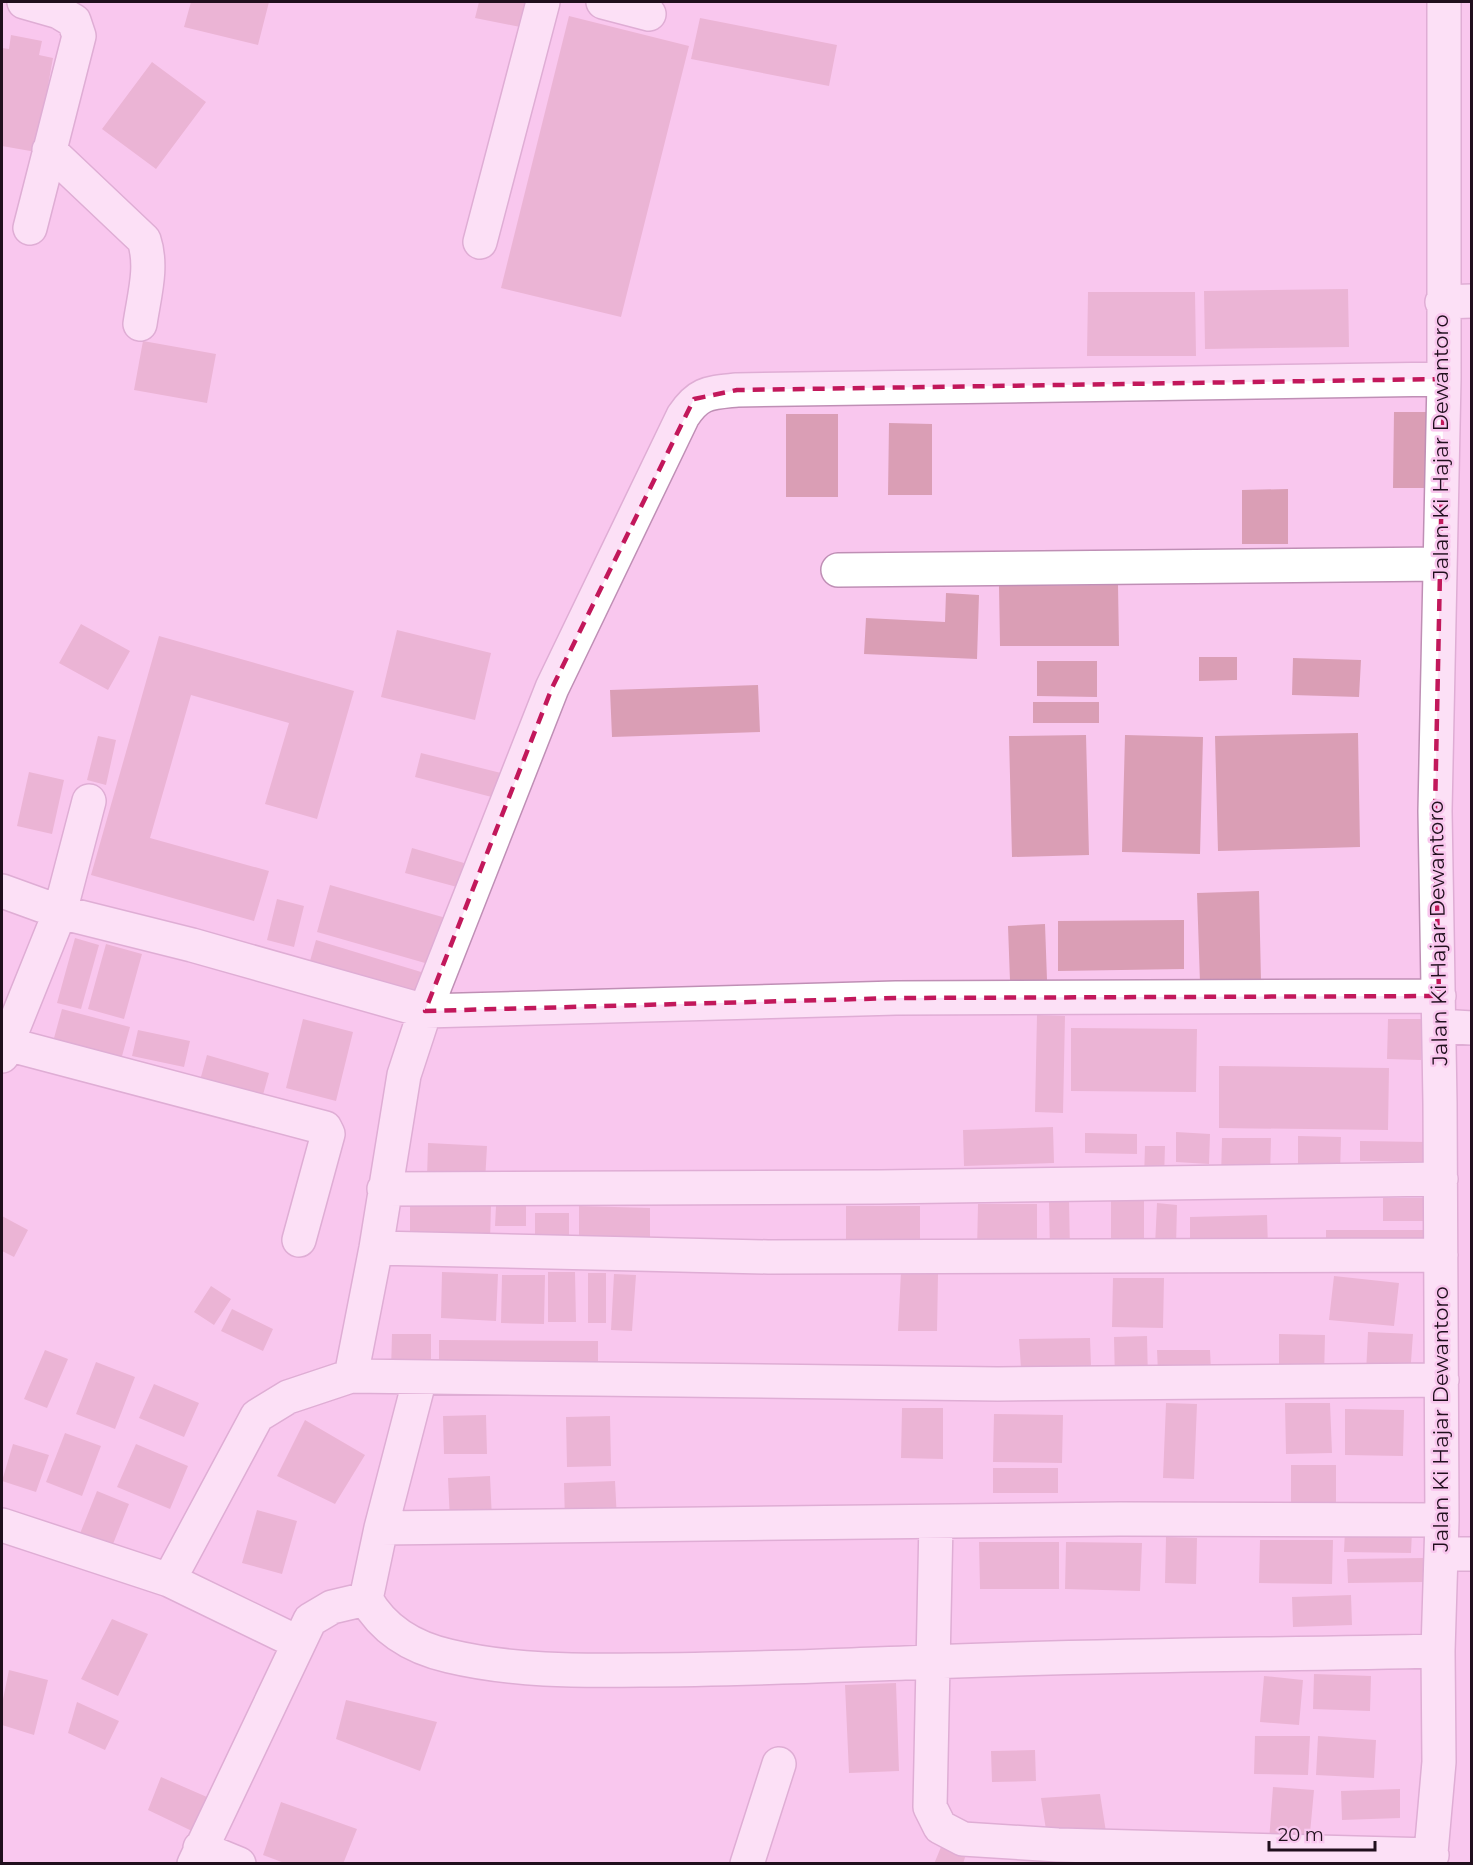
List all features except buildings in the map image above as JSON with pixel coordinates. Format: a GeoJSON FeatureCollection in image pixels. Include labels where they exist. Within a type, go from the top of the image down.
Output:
{"type":"FeatureCollection","features":[{"type":"Feature","properties":{"kind":"street"},"geometry":{"type":"LineString","coordinates":[[24,2],[59,12],[82,11],[79,36],[30,228]]}},
{"type":"Feature","properties":{"kind":"street"},"geometry":{"type":"LineString","coordinates":[[480,242],[543,2]]}},
{"type":"Feature","properties":{"kind":"street"},"geometry":{"type":"LineString","coordinates":[[603,2],[650,14]]}},
{"type":"Feature","properties":{"kind":"street","name":"Jalan Ki Hajar Dewantoro"},"geometry":{"type":"LineString","coordinates":[[1431,1859],[1439,1762],[1438,1651],[1456,1554],[1442,1520],[1441,1179],[1435,811],[1443,379],[1457,302],[1458,138],[1444,2]]}},
{"type":"Feature","properties":{"kind":"street"},"geometry":{"type":"LineString","coordinates":[[49,150],[144,240],[148,254],[148,272],[140,324]]}},
{"type":"Feature","properties":{"kind":"street"},"geometry":{"type":"LineString","coordinates":[[351,1376],[376,1248],[404,1075],[425,1011],[552,688],[683,416],[694,399],[714,392],[737,390],[1443,379]]}},
{"type":"Feature","properties":{"kind":"street"},"geometry":{"type":"LineString","coordinates":[[838,570],[1440,564]]}},
{"type":"Feature","properties":{"kind":"street"},"geometry":{"type":"LineString","coordinates":[[89,801],[60,912],[4,1050],[325,1128],[328,1134],[299,1240]]}},
{"type":"Feature","properties":{"kind":"street"},"geometry":{"type":"LineString","coordinates":[[2,891],[60,912],[192,945],[425,1011],[896,998],[1439,1011],[1472,1028]]}},
{"type":"Feature","properties":{"kind":"street"},"geometry":{"type":"LineString","coordinates":[[384,1189],[880,1187],[1441,1179]]}},
{"type":"Feature","properties":{"kind":"street"},"geometry":{"type":"LineString","coordinates":[[376,1248],[768,1257],[1441,1255]]}},
{"type":"Feature","properties":{"kind":"street"},"geometry":{"type":"LineString","coordinates":[[169,1580],[257,1416],[288,1397],[351,1376],[998,1384],[1442,1380]]}},
{"type":"Feature","properties":{"kind":"street"},"geometry":{"type":"LineString","coordinates":[[420,1378],[381,1528],[366,1599],[375,1616],[390,1630],[417,1646],[448,1656],[526,1668],[590,1672],[686,1672],[934,1661],[1438,1651]]}},
{"type":"Feature","properties":{"kind":"street"},"geometry":{"type":"LineString","coordinates":[[381,1528],[1120,1519],[1442,1520]]}},
{"type":"Feature","properties":{"kind":"street"},"geometry":{"type":"LineString","coordinates":[[936,1522],[930,1807],[940,1827],[963,1839],[1058,1845],[1431,1859]]}},
{"type":"Feature","properties":{"kind":"street"},"geometry":{"type":"LineString","coordinates":[[2,1525],[169,1580],[299,1643]]}},
{"type":"Feature","properties":{"kind":"street"},"geometry":{"type":"LineString","coordinates":[[239,1863],[197,1856],[310,1620],[332,1607],[366,1599]]}},
{"type":"Feature","properties":{"kind":"street"},"geometry":{"type":"LineString","coordinates":[[747,1863],[779,1764]]}},
{"type":"Feature","properties":{"kind":"highlighted area"},"geometry":{"type":"Polygon","coordinates":[[[1444,379],[1435,811],[1439,996],[896,998],[425,1011],[552,688],[694,399],[737,390],[1444,379]]]}}]}
